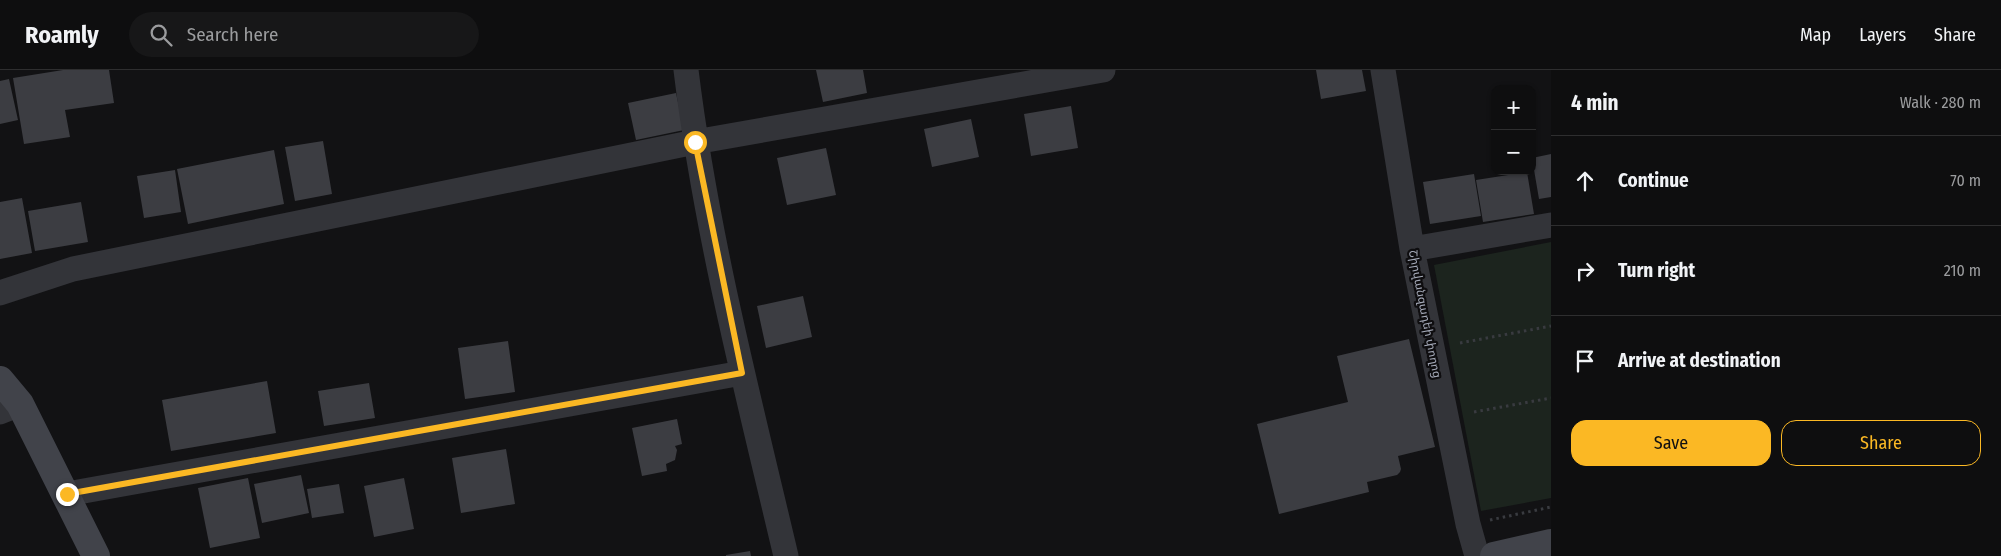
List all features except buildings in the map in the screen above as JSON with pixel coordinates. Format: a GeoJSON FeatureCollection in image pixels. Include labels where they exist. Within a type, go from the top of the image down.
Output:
{"type":"FeatureCollection","features":[{"type":"Feature","properties":{"kind":"main road"},"geometry":{"type":"LineString","coordinates":[[0,380],[10,408],[67,494],[96,556]]}},
{"type":"Feature","properties":{"kind":"main road"},"geometry":{"type":"LineString","coordinates":[[1494,556],[1551,544]]}},
{"type":"Feature","properties":{"kind":"street"},"geometry":{"type":"LineString","coordinates":[[686,70],[695,142],[742,373],[786,556]]}},
{"type":"Feature","properties":{"kind":"street"},"geometry":{"type":"LineString","coordinates":[[0,293],[73,269],[695,142],[1103,70]]}},
{"type":"Feature","properties":{"kind":"street","name":"Շիրվանզադեի փողոց"},"geometry":{"type":"LineString","coordinates":[[1383,70],[1412,249],[1468,524],[1477,556]]}},
{"type":"Feature","properties":{"kind":"street"},"geometry":{"type":"LineString","coordinates":[[1412,249],[1551,225]]}},
{"type":"Feature","properties":{"kind":"street"},"geometry":{"type":"LineString","coordinates":[[67,494],[742,373]]}},
{"type":"Feature","properties":{"kind":"path"},"geometry":{"type":"LineString","coordinates":[[1460,343],[1551,326]]}},
{"type":"Feature","properties":{"kind":"path"},"geometry":{"type":"LineString","coordinates":[[1474,412],[1551,398]]}},
{"type":"Feature","properties":{"kind":"path"},"geometry":{"type":"LineString","coordinates":[[1468,524],[1551,508]]}},
{"type":"Feature","properties":{"kind":"shaded area"},"geometry":{"type":"Polygon","coordinates":[[[1551,242],[1551,498],[1481,511],[1434,265],[1551,242]]]}},
{"type":"Feature","properties":{"kind":"route"},"geometry":{"type":"LineString","coordinates":[[67,494],[742,373],[695,142]]}}]}
